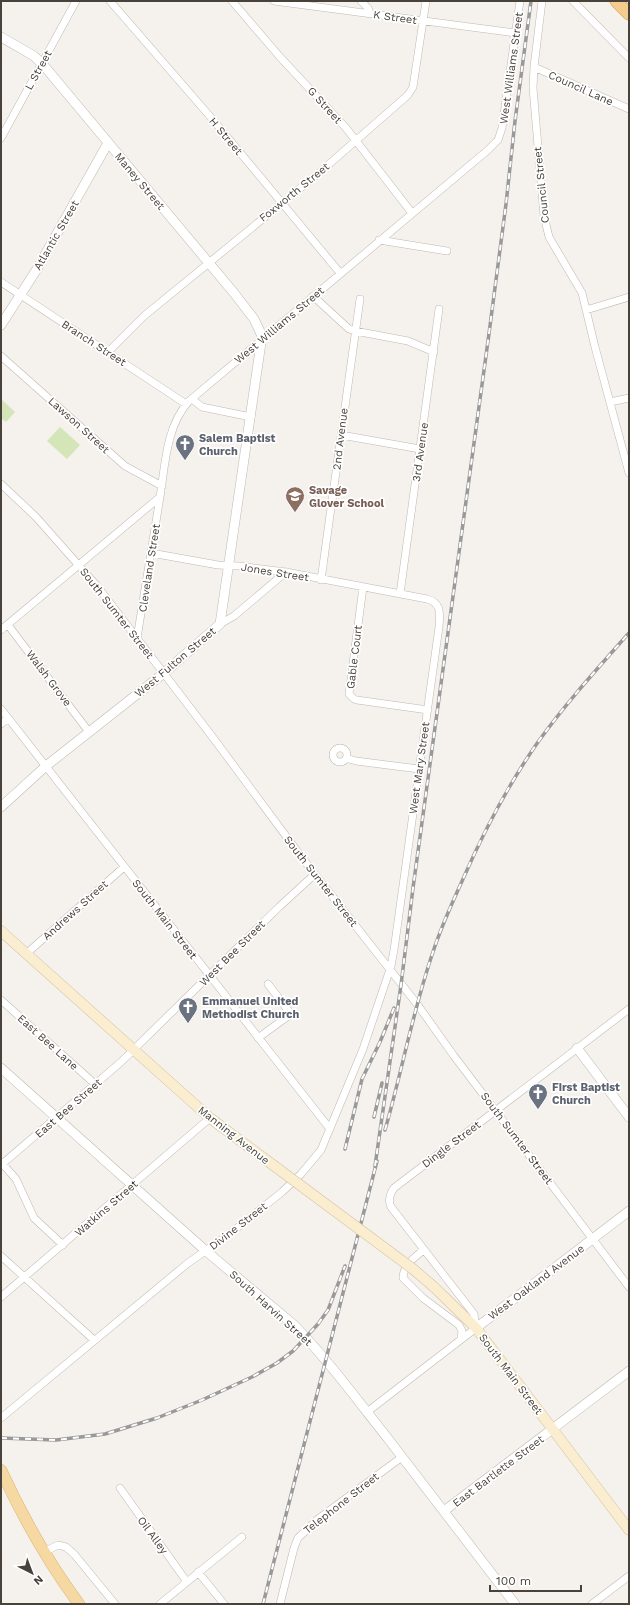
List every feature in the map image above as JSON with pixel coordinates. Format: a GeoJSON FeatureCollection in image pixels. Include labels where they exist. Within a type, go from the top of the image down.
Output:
{"type":"FeatureCollection","features":[{"type":"Feature","properties":{"kind":"highway"},"geometry":{"type":"LineString","coordinates":[[616,1],[629,14]]}},
{"type":"Feature","properties":{"kind":"main road","name":"Manning Avenue"},"geometry":{"type":"LineString","coordinates":[[1,931],[210,1118],[413,1269],[434,1287],[476,1328]]}},
{"type":"Feature","properties":{"kind":"main road","name":"South Main Street"},"geometry":{"type":"LineString","coordinates":[[476,1328],[629,1530]]}},
{"type":"Feature","properties":{"kind":"main road"},"geometry":{"type":"LineString","coordinates":[[1,1470],[21,1513],[44,1552],[79,1604]]}},
{"type":"Feature","properties":{"kind":"street","name":"L Street"},"geometry":{"type":"LineString","coordinates":[[1,138],[76,1]]}},
{"type":"Feature","properties":{"kind":"street","name":"H Street"},"geometry":{"type":"LineString","coordinates":[[110,1],[214,121],[340,273]]}},
{"type":"Feature","properties":{"kind":"street","name":"G Street"},"geometry":{"type":"LineString","coordinates":[[232,1],[280,58],[346,128],[412,213]]}},
{"type":"Feature","properties":{"kind":"street","name":"K Street"},"geometry":{"type":"LineString","coordinates":[[274,1],[515,33]]}},
{"type":"Feature","properties":{"kind":"street"},"geometry":{"type":"LineString","coordinates":[[361,1],[368,8],[370,13]]}},
{"type":"Feature","properties":{"kind":"street","name":"Foxworth Street"},"geometry":{"type":"LineString","coordinates":[[108,352],[136,323],[356,141],[396,107],[411,91],[426,1]]}},
{"type":"Feature","properties":{"kind":"street","name":"West Williams Street"},"geometry":{"type":"LineString","coordinates":[[160,497],[174,425],[186,404],[498,140],[502,128],[520,1]]}},
{"type":"Feature","properties":{"kind":"street","name":"Council Street"},"geometry":{"type":"LineString","coordinates":[[542,1],[534,66],[536,129],[546,231],[580,287],[629,473]]}},
{"type":"Feature","properties":{"kind":"street"},"geometry":{"type":"LineString","coordinates":[[573,1],[629,58]]}},
{"type":"Feature","properties":{"kind":"street","name":"Maney Street"},"geometry":{"type":"LineString","coordinates":[[1,37],[28,52],[42,64],[254,319],[260,329],[262,340]]}},
{"type":"Feature","properties":{"kind":"street","name":"Council Lane"},"geometry":{"type":"LineString","coordinates":[[534,66],[629,109]]}},
{"type":"Feature","properties":{"kind":"street","name":"Atlantic Street"},"geometry":{"type":"LineString","coordinates":[[1,324],[21,295],[108,143]]}},
{"type":"Feature","properties":{"kind":"street"},"geometry":{"type":"LineString","coordinates":[[379,240],[447,251]]}},
{"type":"Feature","properties":{"kind":"street","name":"Branch Street"},"geometry":{"type":"LineString","coordinates":[[1,282],[186,404]]}},
{"type":"Feature","properties":{"kind":"street"},"geometry":{"type":"LineString","coordinates":[[313,296],[349,329],[408,341],[434,352]]}},
{"type":"Feature","properties":{"kind":"street"},"geometry":{"type":"LineString","coordinates":[[586,310],[629,297]]}},
{"type":"Feature","properties":{"kind":"street","name":"2nd Avenue"},"geometry":{"type":"LineString","coordinates":[[321,580],[360,299]]}},
{"type":"Feature","properties":{"kind":"street","name":"3rd Avenue"},"geometry":{"type":"LineString","coordinates":[[400,594],[439,310]]}},
{"type":"Feature","properties":{"kind":"street","name":"West Fulton Street"},"geometry":{"type":"LineString","coordinates":[[1,807],[46,766],[164,673],[220,624],[262,340]]}},
{"type":"Feature","properties":{"kind":"street","name":"Lawson Street"},"geometry":{"type":"LineString","coordinates":[[1,356],[125,466],[162,486]]}},
{"type":"Feature","properties":{"kind":"street"},"geometry":{"type":"LineString","coordinates":[[610,402],[629,398]]}},
{"type":"Feature","properties":{"kind":"street"},"geometry":{"type":"LineString","coordinates":[[192,399],[202,408],[251,417]]}},
{"type":"Feature","properties":{"kind":"street"},"geometry":{"type":"LineString","coordinates":[[341,435],[420,449]]}},
{"type":"Feature","properties":{"kind":"street","name":"South Sumter Street"},"geometry":{"type":"LineString","coordinates":[[1,484],[36,517],[79,565],[137,638],[315,874],[421,1010],[629,1287]]}},
{"type":"Feature","properties":{"kind":"street"},"geometry":{"type":"LineString","coordinates":[[1,630],[160,497]]}},
{"type":"Feature","properties":{"kind":"street","name":"Cleveland Street"},"geometry":{"type":"LineString","coordinates":[[137,638],[160,497]]}},
{"type":"Feature","properties":{"kind":"street","name":"Jones Street"},"geometry":{"type":"LineString","coordinates":[[151,553],[286,572],[321,580],[400,594]]}},
{"type":"Feature","properties":{"kind":"street"},"geometry":{"type":"LineString","coordinates":[[220,624],[234,616],[286,572]]}},
{"type":"Feature","properties":{"kind":"street","name":"Gable Court"},"geometry":{"type":"LineString","coordinates":[[363,587],[349,694],[357,700],[428,710]]}},
{"type":"Feature","properties":{"kind":"street","name":"West Mary Street"},"geometry":{"type":"LineString","coordinates":[[390,971],[428,710],[440,612],[439,608],[432,601],[400,594]]}},
{"type":"Feature","properties":{"kind":"street","name":"Walsh Grove"},"geometry":{"type":"LineString","coordinates":[[8,625],[89,732]]}},
{"type":"Feature","properties":{"kind":"street","name":"South Main Street"},"geometry":{"type":"LineString","coordinates":[[1,709],[330,1129]]}},
{"type":"Feature","properties":{"kind":"street"},"geometry":{"type":"LineString","coordinates":[[1,724],[8,718]]}},
{"type":"Feature","properties":{"kind":"street"},"geometry":{"type":"LineString","coordinates":[[346,758],[356,761],[419,769]]}},
{"type":"Feature","properties":{"kind":"street","name":"Andrews Street"},"geometry":{"type":"LineString","coordinates":[[26,954],[124,867]]}},
{"type":"Feature","properties":{"kind":"street","name":"West Bee Street"},"geometry":{"type":"LineString","coordinates":[[134,1050],[278,907],[315,874]]}},
{"type":"Feature","properties":{"kind":"street","name":"Divine Street"},"geometry":{"type":"LineString","coordinates":[[1,1418],[188,1263],[206,1251],[282,1192],[301,1174],[321,1150],[363,1049],[390,971]]}},
{"type":"Feature","properties":{"kind":"street"},"geometry":{"type":"LineString","coordinates":[[258,1038],[291,1014],[268,984]]}},
{"type":"Feature","properties":{"kind":"street","name":"East Bee Lane"},"geometry":{"type":"LineString","coordinates":[[1,1000],[96,1084]]}},
{"type":"Feature","properties":{"kind":"street","name":"Dingle Street"},"geometry":{"type":"LineString","coordinates":[[391,1195],[394,1188],[629,1008]]}},
{"type":"Feature","properties":{"kind":"street"},"geometry":{"type":"LineString","coordinates":[[577,1048],[629,1117]]}},
{"type":"Feature","properties":{"kind":"street","name":"East Bee Street"},"geometry":{"type":"LineString","coordinates":[[2,1164],[134,1050]]}},
{"type":"Feature","properties":{"kind":"street","name":"South Harvin Street"},"geometry":{"type":"LineString","coordinates":[[1,1068],[206,1251],[294,1325],[325,1359],[367,1412],[515,1604]]}},
{"type":"Feature","properties":{"kind":"street","name":"Watkins Street"},"geometry":{"type":"LineString","coordinates":[[1,1297],[210,1118]]}},
{"type":"Feature","properties":{"kind":"street"},"geometry":{"type":"LineString","coordinates":[[2,1164],[16,1178],[34,1218],[63,1245]]}},
{"type":"Feature","properties":{"kind":"street","name":"South Main Street"},"geometry":{"type":"LineString","coordinates":[[391,1195],[391,1207],[474,1314],[476,1328]]}},
{"type":"Feature","properties":{"kind":"street","name":"West Oakland Avenue"},"geometry":{"type":"LineString","coordinates":[[367,1412],[629,1210]]}},
{"type":"Feature","properties":{"kind":"street"},"geometry":{"type":"LineString","coordinates":[[424,1250],[414,1257],[403,1271],[403,1278],[423,1298],[459,1325],[462,1331],[460,1339]]}},
{"type":"Feature","properties":{"kind":"street"},"geometry":{"type":"LineString","coordinates":[[1,1256],[94,1340]]}},
{"type":"Feature","properties":{"kind":"street","name":"East Bartlette Street"},"geometry":{"type":"LineString","coordinates":[[444,1511],[629,1370]]}},
{"type":"Feature","properties":{"kind":"street","name":"Telephone Street"},"geometry":{"type":"LineString","coordinates":[[280,1604],[294,1548],[298,1538],[318,1519],[402,1457]]}},
{"type":"Feature","properties":{"kind":"street","name":"Oil Alley"},"geometry":{"type":"LineString","coordinates":[[120,1488],[187,1582]]}},
{"type":"Feature","properties":{"kind":"street"},"geometry":{"type":"LineString","coordinates":[[160,1604],[242,1537]]}},
{"type":"Feature","properties":{"kind":"street"},"geometry":{"type":"LineString","coordinates":[[44,1552],[58,1545],[70,1549],[115,1604]]}},
{"type":"Feature","properties":{"kind":"street"},"geometry":{"type":"LineString","coordinates":[[198,1572],[224,1604]]}},
{"type":"Feature","properties":{"kind":"street"},"geometry":{"type":"LineString","coordinates":[[592,1604],[629,1576]]}},
{"type":"Feature","properties":{"kind":"green space"},"geometry":{"type":"Polygon","coordinates":[[[1,399],[15,412],[6,422],[1,418],[1,399]]]}},
{"type":"Feature","properties":{"kind":"green space"},"geometry":{"type":"Polygon","coordinates":[[[60,427],[80,445],[67,459],[47,441],[60,427]]]}},
{"type":"Feature","properties":{"kind":"railway"},"geometry":{"type":"LineString","coordinates":[[375,1166],[488,341],[531,1]]}},
{"type":"Feature","properties":{"kind":"railway"},"geometry":{"type":"LineString","coordinates":[[385,1130],[419,996],[433,952],[447,915],[479,843],[497,809],[538,742],[571,700],[629,633]]}},
{"type":"Feature","properties":{"kind":"railway"},"geometry":{"type":"LineString","coordinates":[[345,1149],[362,1079],[380,1042],[394,1008]]}},
{"type":"Feature","properties":{"kind":"railway"},"geometry":{"type":"LineString","coordinates":[[374,1117],[382,1083]]}},
{"type":"Feature","properties":{"kind":"railway"},"geometry":{"type":"LineString","coordinates":[[263,1604],[377,1161]]}},
{"type":"Feature","properties":{"kind":"railway"},"geometry":{"type":"LineString","coordinates":[[1,1438],[56,1440],[105,1434],[157,1418],[202,1400],[252,1377],[277,1363],[293,1351],[318,1324],[328,1310],[345,1266]]}},
{"type":"Feature","properties":{"kind":"place","name":"Salem Baptist Church"},"geometry":{"type":"Point","coordinates":[185,461]}},
{"type":"Feature","properties":{"kind":"place","name":"Savage Glover School"},"geometry":{"type":"Point","coordinates":[295,513]}},
{"type":"Feature","properties":{"kind":"place","name":"Emmanuel United Methodist Church"},"geometry":{"type":"Point","coordinates":[188,1024]}},
{"type":"Feature","properties":{"kind":"place","name":"First Baptist Church"},"geometry":{"type":"Point","coordinates":[538,1110]}}]}
